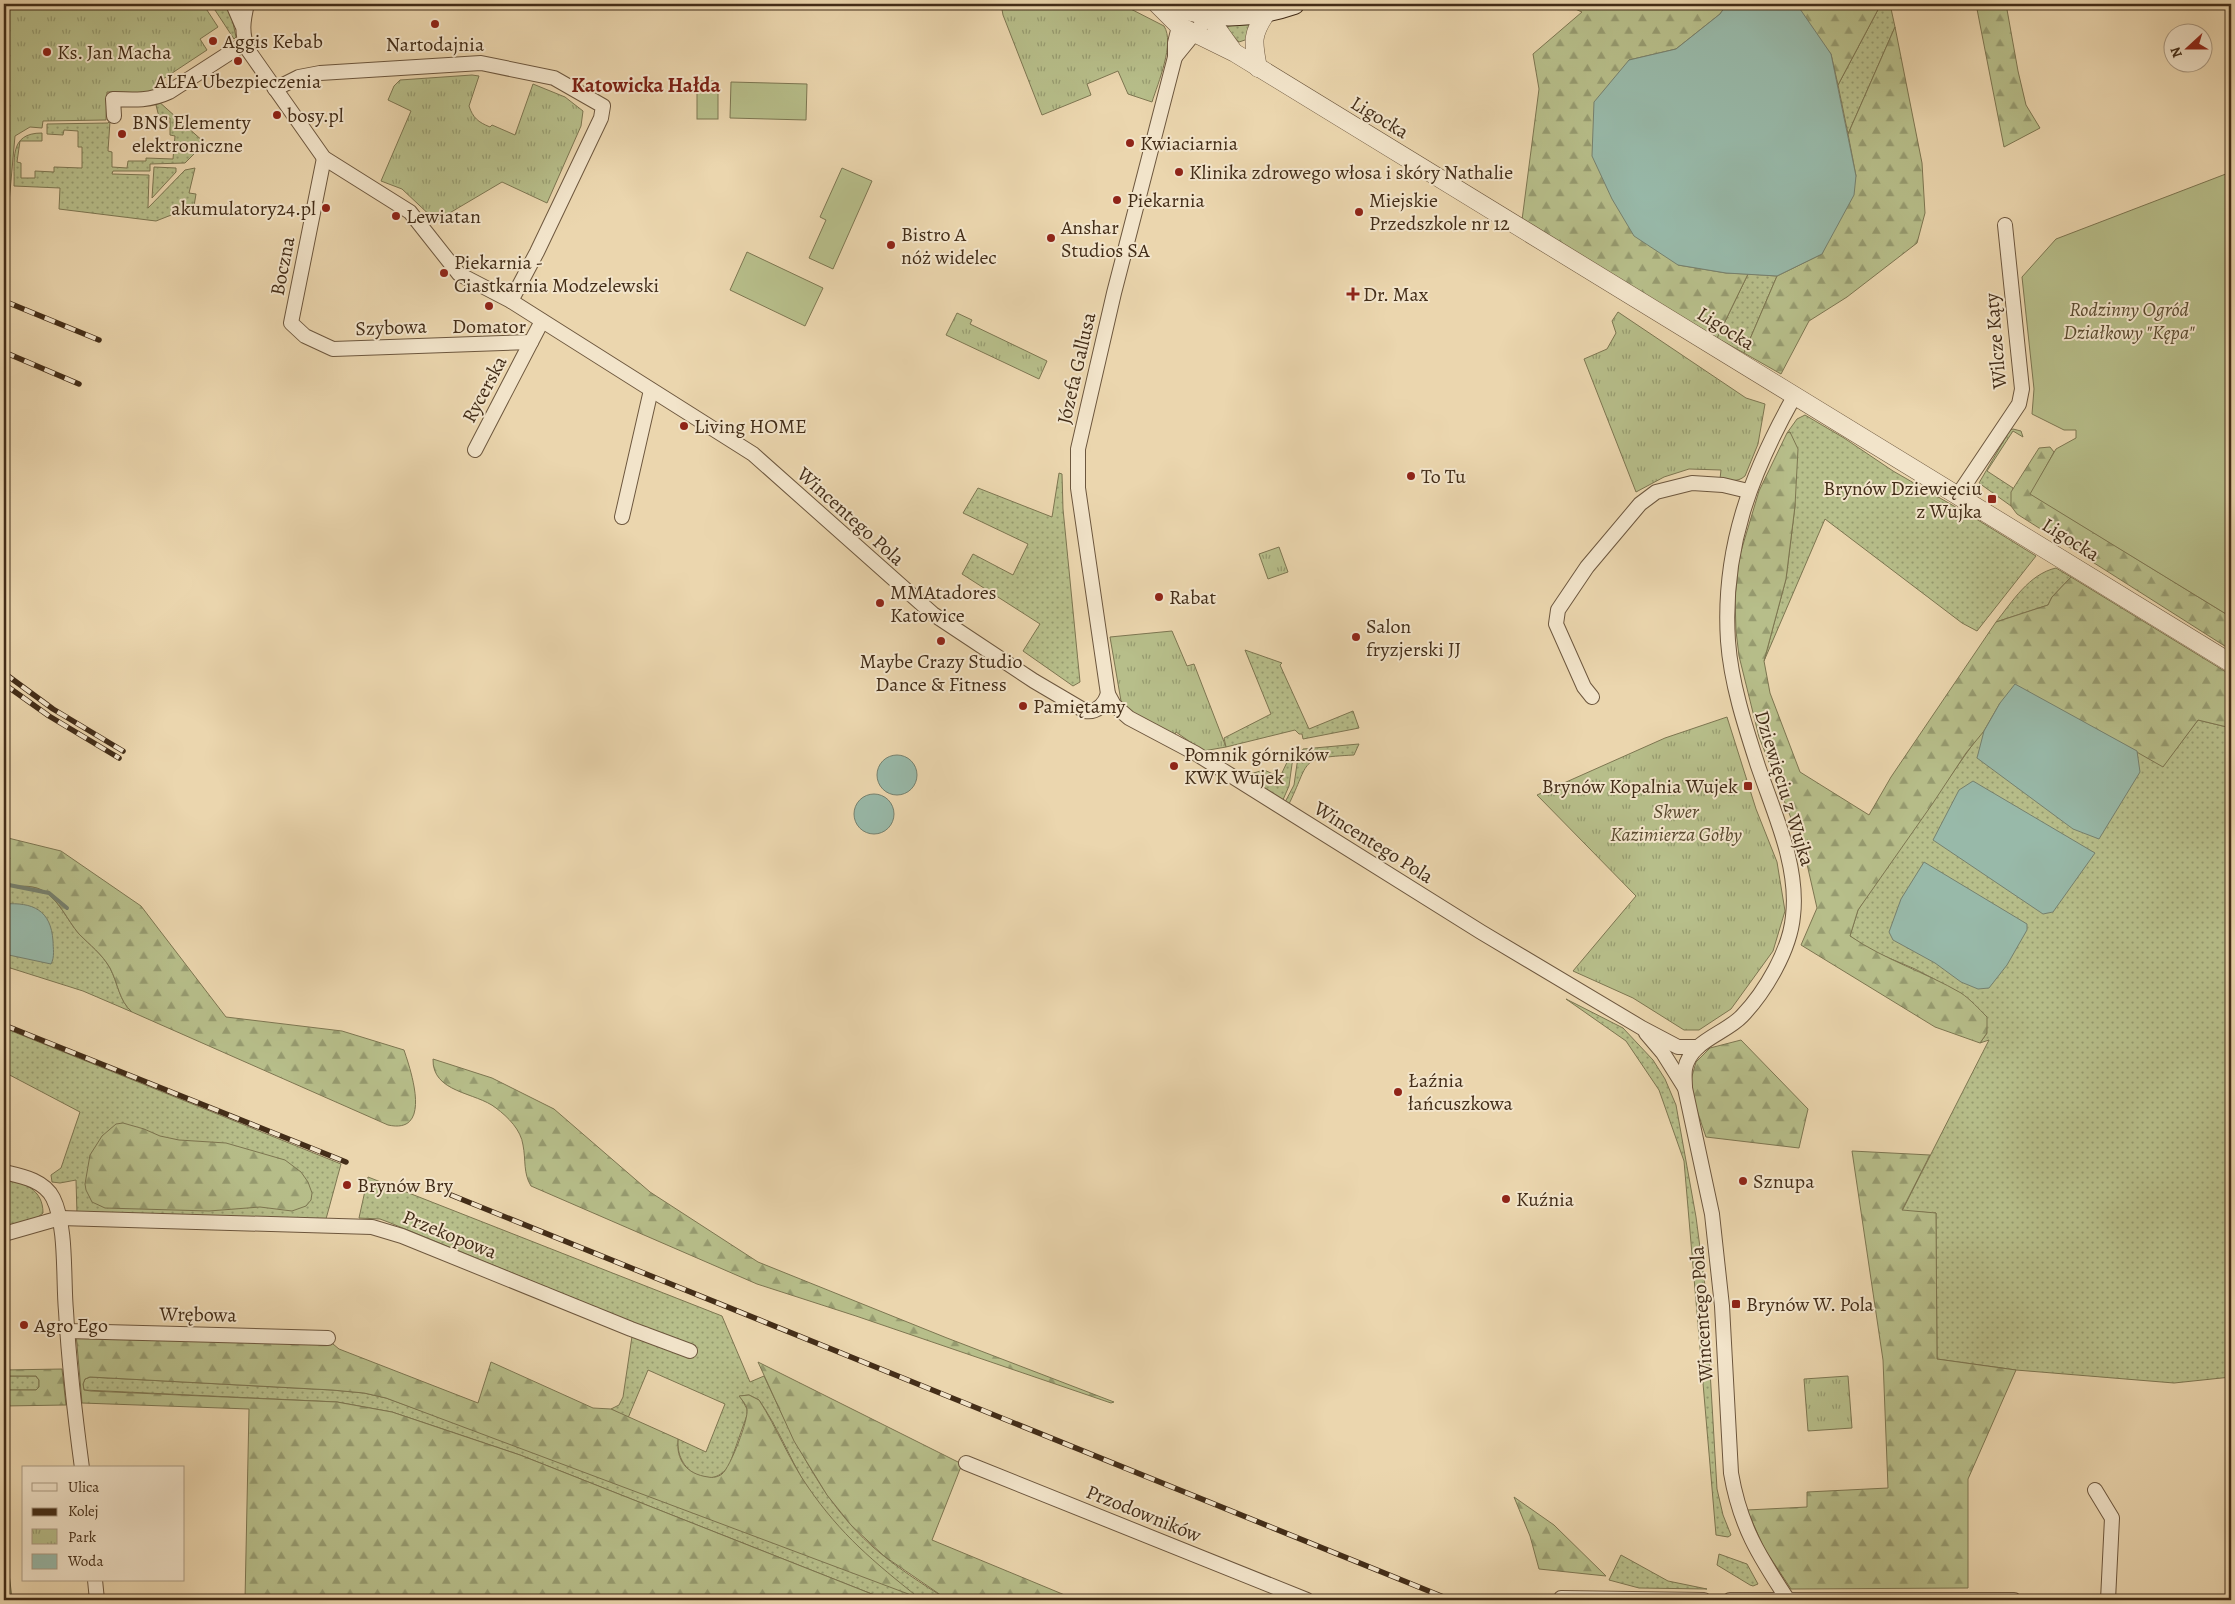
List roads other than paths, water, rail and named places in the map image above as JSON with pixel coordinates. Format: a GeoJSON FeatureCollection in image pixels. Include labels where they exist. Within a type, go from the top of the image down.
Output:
{"type":"FeatureCollection","features":[{"type":"Feature","properties":{"kind":"main road"},"geometry":{"type":"LineString","coordinates":[[1179,10],[1208,9],[1237,16],[1267,12],[1294,4]]}},
{"type":"Feature","properties":{"kind":"street","name":"Wincentego Pola"},"geometry":{"type":"LineString","coordinates":[[233,4],[242,25],[245,43],[274,89],[324,158],[410,212],[459,274],[511,301],[753,454],[932,614],[1015,669],[1085,711],[1093,711],[1100,708],[1108,694]]}},
{"type":"Feature","properties":{"kind":"street","name":"Wincentego Pola"},"geometry":{"type":"LineString","coordinates":[[242,25],[247,4]]}},
{"type":"Feature","properties":{"kind":"street","name":"Ligocka"},"geometry":{"type":"LineString","coordinates":[[1157,4],[1179,10],[1195,35],[1235,53],[2231,663]]}},
{"type":"Feature","properties":{"kind":"street","name":"Józefa Gallusa"},"geometry":{"type":"LineString","coordinates":[[1175,57],[1195,35],[1208,9]]}},
{"type":"Feature","properties":{"kind":"street"},"geometry":{"type":"LineString","coordinates":[[1208,9],[1218,30],[1235,53]]}},
{"type":"Feature","properties":{"kind":"street","name":"Józefa Gallusa"},"geometry":{"type":"LineString","coordinates":[[1108,694],[1078,488],[1078,449],[1114,293],[1175,57],[1179,10]]}},
{"type":"Feature","properties":{"kind":"street"},"geometry":{"type":"LineString","coordinates":[[1258,68],[1254,36],[1257,27],[1267,12]]}},
{"type":"Feature","properties":{"kind":"street"},"geometry":{"type":"LineString","coordinates":[[114,116],[114,99],[147,100],[157,98],[245,43]]}},
{"type":"Feature","properties":{"kind":"street"},"geometry":{"type":"LineString","coordinates":[[274,89],[299,77],[320,73],[480,63],[554,78],[603,106],[601,118],[537,252],[511,301]]}},
{"type":"Feature","properties":{"kind":"street","name":"Boczna"},"geometry":{"type":"LineString","coordinates":[[291,322],[324,158]]}},
{"type":"Feature","properties":{"kind":"street","name":"Wilcze Kąty"},"geometry":{"type":"LineString","coordinates":[[1958,495],[2019,404],[2022,389],[2005,225]]}},
{"type":"Feature","properties":{"kind":"street","name":"Rycerska"},"geometry":{"type":"LineString","coordinates":[[475,450],[542,321]]}},
{"type":"Feature","properties":{"kind":"street","name":"Szybowa"},"geometry":{"type":"LineString","coordinates":[[291,322],[305,336],[333,349],[531,342]]}},
{"type":"Feature","properties":{"kind":"street"},"geometry":{"type":"LineString","coordinates":[[622,517],[651,390]]}},
{"type":"Feature","properties":{"kind":"street","name":"Dziewięciu z Wujka"},"geometry":{"type":"LineString","coordinates":[[1685,1088],[1685,1068],[1698,1046],[1732,1025],[1748,1009],[1781,957],[1791,932],[1794,915],[1789,862],[1738,701],[1728,642],[1728,589],[1733,553],[1748,491],[1795,395]]}},
{"type":"Feature","properties":{"kind":"street"},"geometry":{"type":"LineString","coordinates":[[1592,697],[1584,687],[1556,624],[1558,610],[1587,567],[1640,504],[1656,492],[1692,483],[1723,484],[1748,491]]}},
{"type":"Feature","properties":{"kind":"street","name":"Wincentego Pola"},"geometry":{"type":"LineString","coordinates":[[1108,694],[1114,705],[1129,718],[1195,753],[1444,909],[1642,1028],[1678,1047],[1698,1046]]}},
{"type":"Feature","properties":{"kind":"street","name":"Wincentego Pola"},"geometry":{"type":"LineString","coordinates":[[1642,1028],[1663,1053],[1685,1088],[1712,1214],[1717,1252],[1723,1310],[1730,1473],[1735,1499],[1744,1526],[1754,1546],[1788,1600]]}},
{"type":"Feature","properties":{"kind":"street"},"geometry":{"type":"LineString","coordinates":[[4,1172],[22,1176],[45,1186],[52,1197],[60,1218],[67,1331],[82,1466]]}},
{"type":"Feature","properties":{"kind":"street","name":"Przekopowa"},"geometry":{"type":"LineString","coordinates":[[4,1234],[60,1218],[360,1226],[381,1229],[414,1240],[631,1329],[690,1351]]}},
{"type":"Feature","properties":{"kind":"street","name":"Wrębowa"},"geometry":{"type":"LineString","coordinates":[[67,1331],[328,1338]]}},
{"type":"Feature","properties":{"kind":"street","name":"Przodowników"},"geometry":{"type":"LineString","coordinates":[[966,1463],[1307,1600]]}},
{"type":"Feature","properties":{"kind":"street"},"geometry":{"type":"LineString","coordinates":[[2094,1490],[2112,1518],[2108,1600]]}},
{"type":"Feature","properties":{"kind":"street"},"geometry":{"type":"LineString","coordinates":[[94,1582],[97,1600]]}},
{"type":"Feature","properties":{"kind":"street"},"geometry":{"type":"LineString","coordinates":[[1561,1598],[1704,1600]]}},
{"type":"Feature","properties":{"kind":"street"},"geometry":{"type":"LineString","coordinates":[[1730,1600],[2014,1600]]}},
{"type":"Feature","properties":{"kind":"water"},"geometry":{"type":"Polygon","coordinates":[[[1727,4],[1791,4],[1800,9],[1831,54],[1856,176],[1854,195],[1822,254],[1777,276],[1726,273],[1678,265],[1634,236],[1612,199],[1592,156],[1594,102],[1629,60],[1676,49],[1720,14],[1727,4]]]}},
{"type":"Feature","properties":{"kind":"water"},"geometry":{"type":"Polygon","coordinates":[[[2015,684],[2137,751],[2140,772],[2099,839],[2073,829],[1977,758],[1984,731],[2000,703],[2015,684]]]}},
{"type":"Feature","properties":{"kind":"water"},"geometry":{"type":"Polygon","coordinates":[[[893,755],[901,755],[908,758],[914,764],[917,775],[914,786],[908,792],[901,795],[893,795],[886,792],[880,786],[877,779],[877,771],[880,764],[886,758],[893,755]]]}},
{"type":"Feature","properties":{"kind":"water"},"geometry":{"type":"Polygon","coordinates":[[[1973,781],[2095,853],[2053,912],[2043,914],[1933,840],[1959,790],[1973,781]]]}},
{"type":"Feature","properties":{"kind":"water"},"geometry":{"type":"Polygon","coordinates":[[[878,794],[885,797],[891,803],[894,814],[893,822],[885,831],[878,834],[870,834],[863,831],[855,822],[854,810],[857,803],[866,795],[878,794]]]}},
{"type":"Feature","properties":{"kind":"water"},"geometry":{"type":"Polygon","coordinates":[[[1924,862],[2027,924],[2027,930],[2007,965],[1989,988],[1978,989],[1961,982],[1935,963],[1893,940],[1889,932],[1901,899],[1924,862]]]}},
{"type":"Feature","properties":{"kind":"water"},"geometry":{"type":"Polygon","coordinates":[[[4,904],[32,907],[44,915],[52,930],[53,955],[51,964],[4,954],[4,904]]]}},
{"type":"Feature","properties":{"kind":"waterway"},"geometry":{"type":"LineString","coordinates":[[4,884],[49,893],[67,908]]}},
{"type":"Feature","properties":{"kind":"railway"},"geometry":{"type":"LineString","coordinates":[[4,301],[99,340]]}},
{"type":"Feature","properties":{"kind":"railway"},"geometry":{"type":"LineString","coordinates":[[4,352],[79,384]]}},
{"type":"Feature","properties":{"kind":"railway"},"geometry":{"type":"LineString","coordinates":[[4,673],[53,709],[123,751]]}},
{"type":"Feature","properties":{"kind":"railway"},"geometry":{"type":"LineString","coordinates":[[4,684],[49,716],[119,758]]}},
{"type":"Feature","properties":{"kind":"railway"},"geometry":{"type":"LineString","coordinates":[[4,1025],[346,1162]]}},
{"type":"Feature","properties":{"kind":"railway"},"geometry":{"type":"LineString","coordinates":[[451,1195],[1451,1600]]}},
{"type":"Feature","properties":{"kind":"place","name":"Nartodajnia"},"geometry":{"type":"Point","coordinates":[435,24]}},
{"type":"Feature","properties":{"kind":"place","name":"Aggis Kebab"},"geometry":{"type":"Point","coordinates":[213,41]}},
{"type":"Feature","properties":{"kind":"place","name":"Ks. Jan Macha"},"geometry":{"type":"Point","coordinates":[47,52]}},
{"type":"Feature","properties":{"kind":"place","name":"ALFA Ubezpieczenia"},"geometry":{"type":"Point","coordinates":[238,61]}},
{"type":"Feature","properties":{"kind":"place","name":"bosy.pl"},"geometry":{"type":"Point","coordinates":[277,115]}},
{"type":"Feature","properties":{"kind":"place","name":"BNS Elementy elektroniczne"},"geometry":{"type":"Point","coordinates":[122,134]}},
{"type":"Feature","properties":{"kind":"place","name":"Kwiaciarnia"},"geometry":{"type":"Point","coordinates":[1130,143]}},
{"type":"Feature","properties":{"kind":"place","name":"Klinika zdrowego włosa i skóry Nathalie"},"geometry":{"type":"Point","coordinates":[1179,172]}},
{"type":"Feature","properties":{"kind":"place","name":"Piekarnia"},"geometry":{"type":"Point","coordinates":[1117,200]}},
{"type":"Feature","properties":{"kind":"place","name":"akumulatory24.pl"},"geometry":{"type":"Point","coordinates":[326,208]}},
{"type":"Feature","properties":{"kind":"place","name":"Miejskie Przedszkole nr 12"},"geometry":{"type":"Point","coordinates":[1359,212]}},
{"type":"Feature","properties":{"kind":"place","name":"Lewiatan"},"geometry":{"type":"Point","coordinates":[396,216]}},
{"type":"Feature","properties":{"kind":"place","name":"Anshar Studios SA"},"geometry":{"type":"Point","coordinates":[1051,238]}},
{"type":"Feature","properties":{"kind":"place","name":"Bistro A nóż widelec"},"geometry":{"type":"Point","coordinates":[891,245]}},
{"type":"Feature","properties":{"kind":"place","name":"Piekarnia - Ciastkarnia Modzelewski"},"geometry":{"type":"Point","coordinates":[444,273]}},
{"type":"Feature","properties":{"kind":"place","name":"Dr. Max"},"geometry":{"type":"Point","coordinates":[1353,294]}},
{"type":"Feature","properties":{"kind":"place","name":"Domator"},"geometry":{"type":"Point","coordinates":[489,306]}},
{"type":"Feature","properties":{"kind":"place","name":"Living HOME"},"geometry":{"type":"Point","coordinates":[684,426]}},
{"type":"Feature","properties":{"kind":"place","name":"To Tu"},"geometry":{"type":"Point","coordinates":[1411,476]}},
{"type":"Feature","properties":{"kind":"place","name":"Brynów Dziewięciu z Wujka"},"geometry":{"type":"Point","coordinates":[1992,499]}},
{"type":"Feature","properties":{"kind":"place","name":"Rabat"},"geometry":{"type":"Point","coordinates":[1159,597]}},
{"type":"Feature","properties":{"kind":"place","name":"MMAtadores Katowice"},"geometry":{"type":"Point","coordinates":[880,603]}},
{"type":"Feature","properties":{"kind":"place","name":"Salon fryzjerski JJ"},"geometry":{"type":"Point","coordinates":[1356,637]}},
{"type":"Feature","properties":{"kind":"place","name":"Maybe Crazy Studio Dance & Fitness"},"geometry":{"type":"Point","coordinates":[941,641]}},
{"type":"Feature","properties":{"kind":"place","name":"Pamiętamy"},"geometry":{"type":"Point","coordinates":[1023,706]}},
{"type":"Feature","properties":{"kind":"place","name":"Pomnik górników KWK Wujek"},"geometry":{"type":"Point","coordinates":[1174,766]}},
{"type":"Feature","properties":{"kind":"place","name":"Brynów Kopalnia Wujek"},"geometry":{"type":"Point","coordinates":[1748,786]}},
{"type":"Feature","properties":{"kind":"place","name":"Łaźnia łańcuszkowa"},"geometry":{"type":"Point","coordinates":[1398,1092]}},
{"type":"Feature","properties":{"kind":"place","name":"Sznupa"},"geometry":{"type":"Point","coordinates":[1743,1181]}},
{"type":"Feature","properties":{"kind":"place","name":"Brynów Bry"},"geometry":{"type":"Point","coordinates":[347,1185]}},
{"type":"Feature","properties":{"kind":"place","name":"Kuźnia"},"geometry":{"type":"Point","coordinates":[1506,1199]}},
{"type":"Feature","properties":{"kind":"place","name":"Brynów W. Pola"},"geometry":{"type":"Point","coordinates":[1736,1304]}},
{"type":"Feature","properties":{"kind":"place","name":"Agro Ego"},"geometry":{"type":"Point","coordinates":[24,1325]}},
{"type":"Feature","properties":{"kind":"district","name":"Katowicka Hałda"},"geometry":{"type":"Point","coordinates":[646,85]}},
{"type":"Feature","properties":{"kind":"park label","name":"Rodzinny Ogród Działkowy \"Kępa\""},"geometry":{"type":"Point","coordinates":[2129,320]}},
{"type":"Feature","properties":{"kind":"park label","name":"Skwer Kazimierza Gołby"},"geometry":{"type":"Point","coordinates":[1676,822]}}]}
